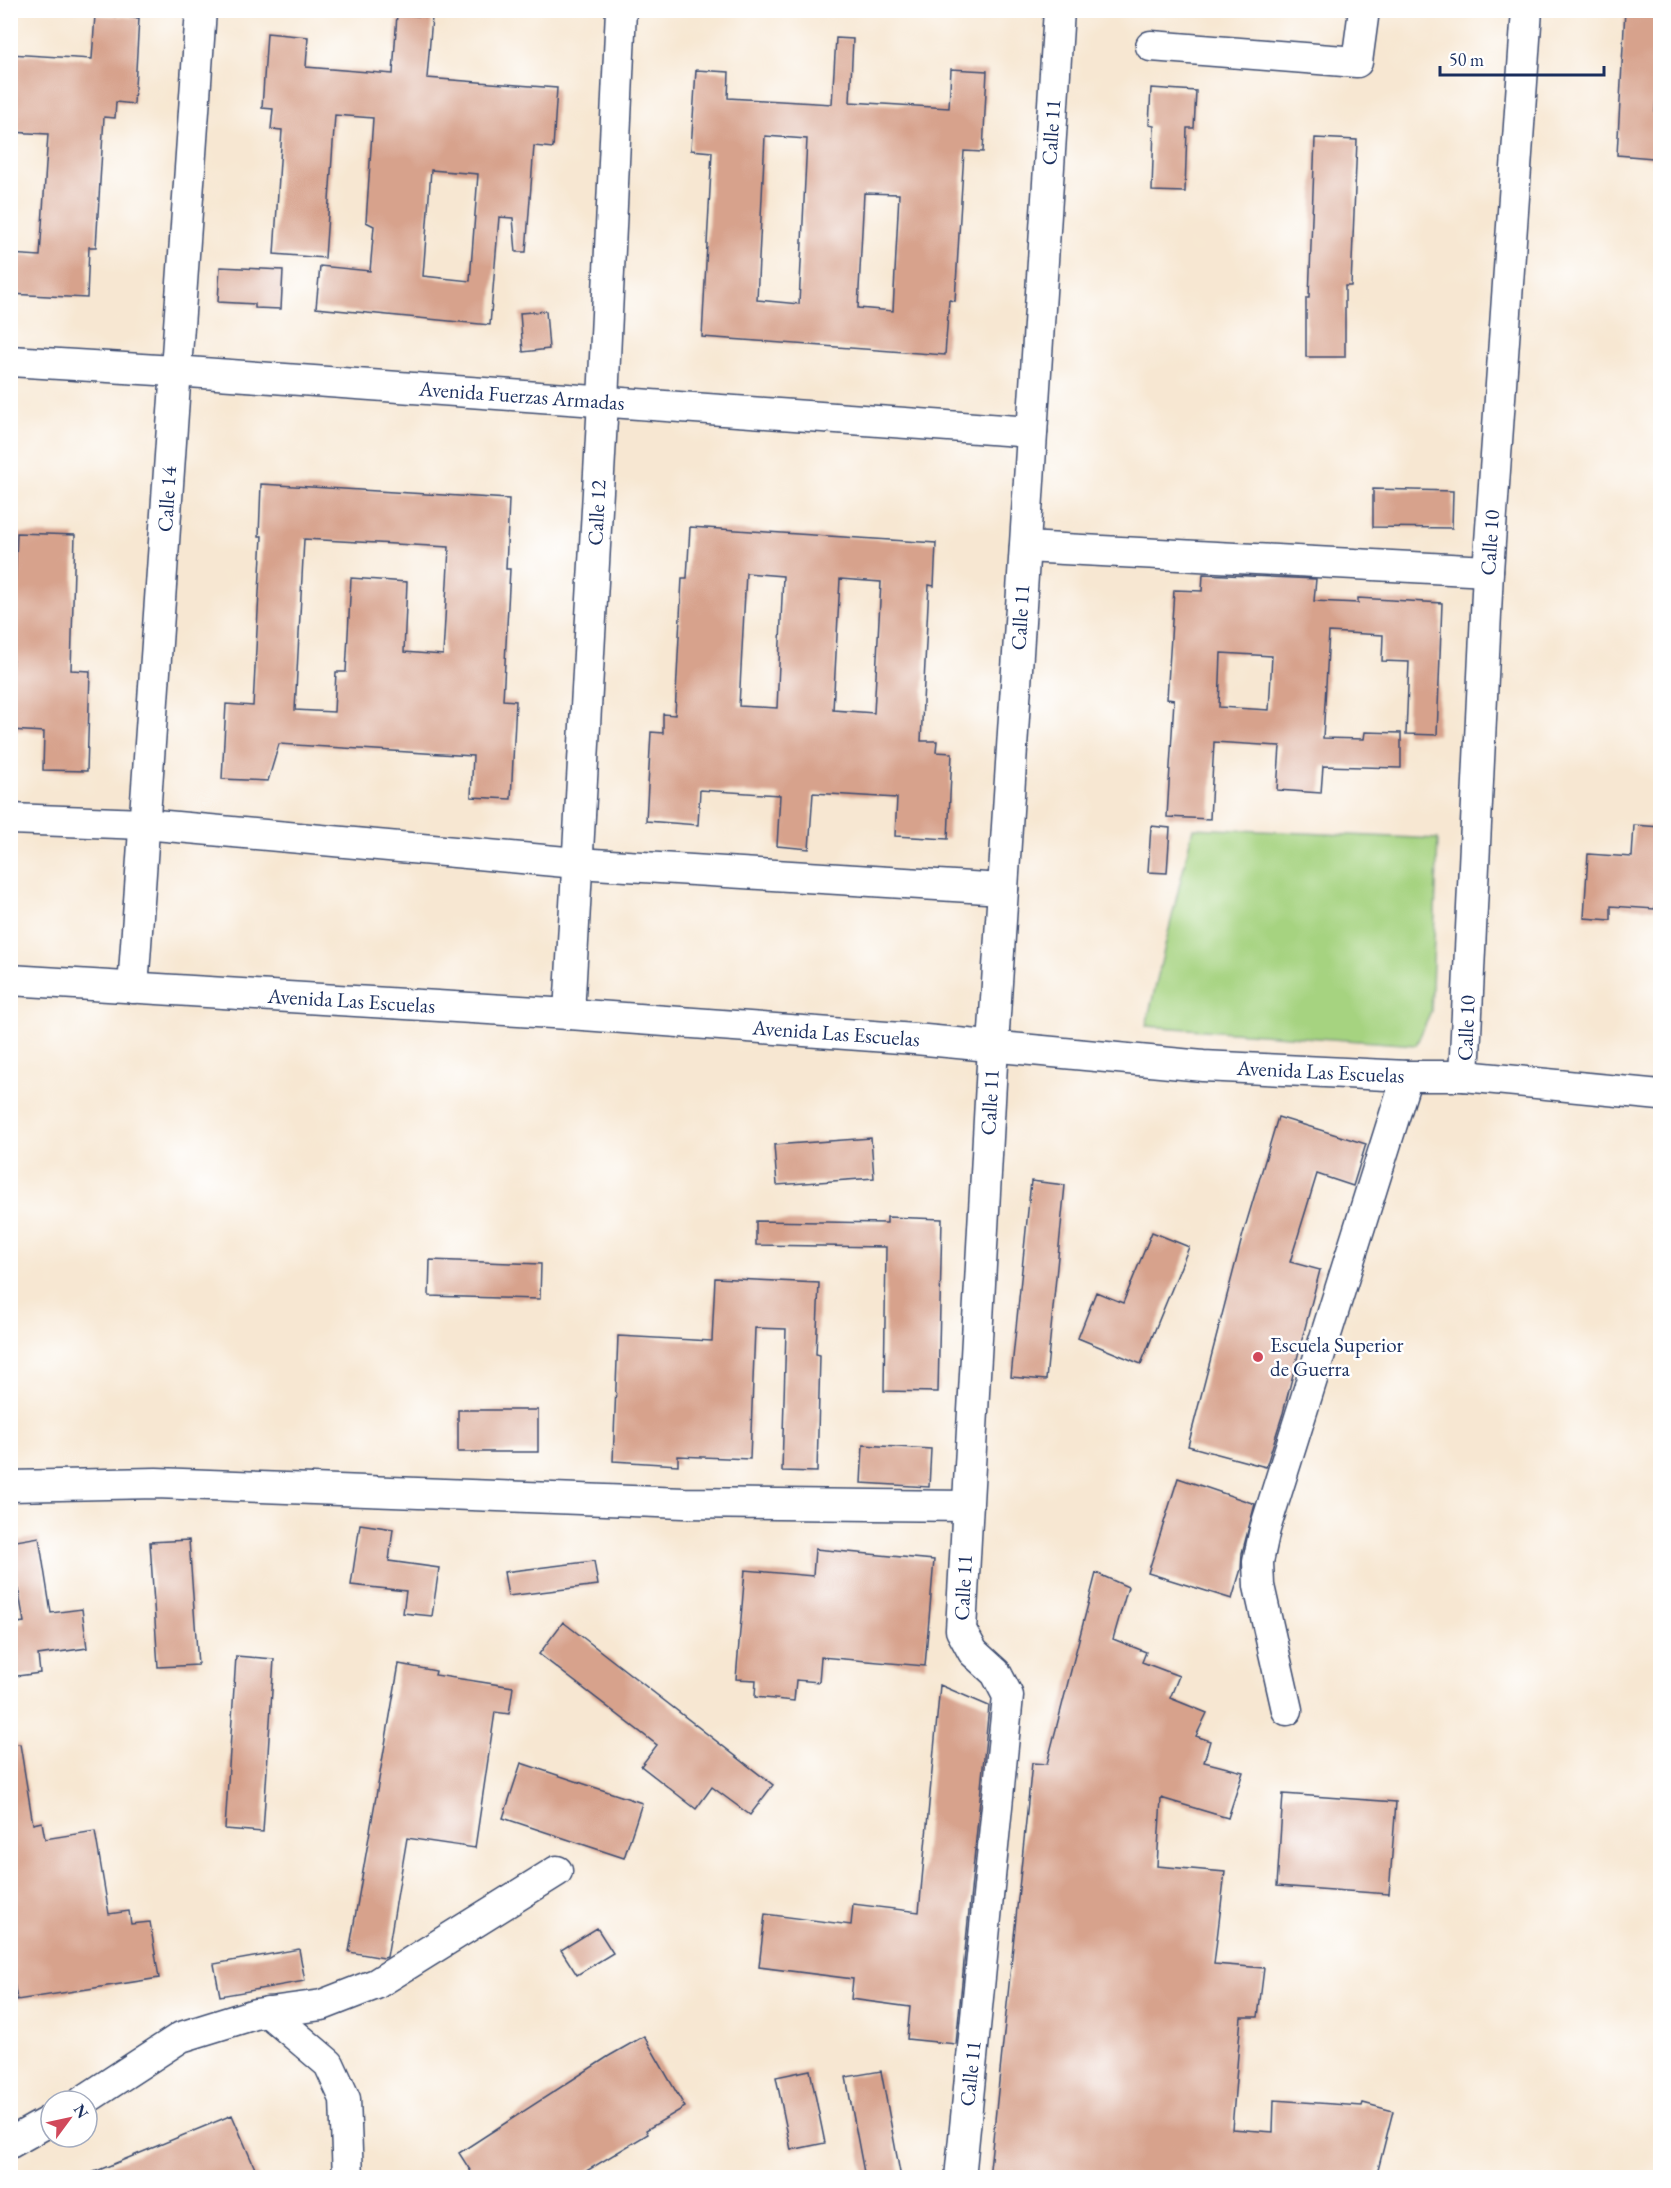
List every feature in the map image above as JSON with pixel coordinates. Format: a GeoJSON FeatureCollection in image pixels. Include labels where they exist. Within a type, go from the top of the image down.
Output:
{"type":"FeatureCollection","features":[{"type":"Feature","properties":{"kind":"street","name":"Calle 14"},"geometry":{"type":"LineString","coordinates":[[133,988],[174,371],[201,10]]}},
{"type":"Feature","properties":{"kind":"street","name":"Calle 12"},"geometry":{"type":"LineString","coordinates":[[569,1014],[603,401],[621,10]]}},
{"type":"Feature","properties":{"kind":"street","name":"Calle 11"},"geometry":{"type":"LineString","coordinates":[[960,2178],[1008,1696],[996,1673],[973,1653],[961,1630],[993,1046],[1059,10]]}},
{"type":"Feature","properties":{"kind":"street"},"geometry":{"type":"LineString","coordinates":[[1151,46],[1357,62],[1364,10]]}},
{"type":"Feature","properties":{"kind":"street","name":"Calle 10"},"geometry":{"type":"LineString","coordinates":[[1464,1076],[1488,571],[1527,10]]}},
{"type":"Feature","properties":{"kind":"street","name":"Avenida Fuerzas Armadas"},"geometry":{"type":"LineString","coordinates":[[10,361],[1032,432]]}},
{"type":"Feature","properties":{"kind":"street"},"geometry":{"type":"LineString","coordinates":[[1025,547],[1488,571]]}},
{"type":"Feature","properties":{"kind":"street"},"geometry":{"type":"LineString","coordinates":[[10,819],[144,824],[577,863],[1003,889]]}},
{"type":"Feature","properties":{"kind":"street","name":"Avenida Las Escuelas"},"geometry":{"type":"LineString","coordinates":[[10,980],[569,1014],[993,1046],[1203,1066],[1407,1076],[1464,1076],[1660,1095]]}},
{"type":"Feature","properties":{"kind":"street"},"geometry":{"type":"LineString","coordinates":[[1287,1710],[1259,1586],[1258,1562],[1265,1529],[1407,1076]]}},
{"type":"Feature","properties":{"kind":"street"},"geometry":{"type":"LineString","coordinates":[[10,1486],[156,1484],[684,1503],[967,1506]]}},
{"type":"Feature","properties":{"kind":"street"},"geometry":{"type":"LineString","coordinates":[[99,2091],[181,2037],[255,2014],[322,2005],[376,1984],[557,1871]]}},
{"type":"Feature","properties":{"kind":"street"},"geometry":{"type":"LineString","coordinates":[[268,2012],[329,2064],[345,2099],[348,2178]]}},
{"type":"Feature","properties":{"kind":"street"},"geometry":{"type":"LineString","coordinates":[[10,2143],[39,2127]]}},
{"type":"Feature","properties":{"kind":"green space"},"geometry":{"type":"Polygon","coordinates":[[[1193,828],[1438,839],[1431,1012],[1416,1045],[1146,1026],[1193,828]]]}},
{"type":"Feature","properties":{"kind":"building"},"geometry":{"type":"Polygon","coordinates":[[[1625,10],[1660,10],[1653,158],[1617,155],[1625,10]]]}},
{"type":"Feature","properties":{"kind":"building"},"geometry":{"type":"Polygon","coordinates":[[[397,14],[432,17],[427,78],[557,88],[553,148],[534,146],[526,252],[516,252],[513,218],[499,217],[490,325],[316,308],[320,266],[370,271],[374,226],[366,222],[373,118],[335,115],[325,258],[274,254],[282,130],[271,129],[273,109],[262,108],[267,33],[308,37],[306,67],[393,74],[397,14]],[[431,170],[423,276],[470,281],[478,174],[431,170]]]}},
{"type":"Feature","properties":{"kind":"building"},"geometry":{"type":"Polygon","coordinates":[[[95,15],[139,18],[134,104],[116,102],[115,118],[104,117],[96,247],[89,247],[87,298],[10,294],[10,254],[40,256],[48,134],[10,132],[10,54],[92,59],[95,15]]]}},
{"type":"Feature","properties":{"kind":"building"},"geometry":{"type":"Polygon","coordinates":[[[836,38],[853,39],[850,102],[949,108],[951,69],[987,71],[983,152],[964,151],[955,301],[949,300],[945,355],[702,337],[712,152],[691,150],[696,70],[729,72],[728,98],[832,104],[836,38]],[[765,136],[757,300],[799,304],[807,139],[765,136]],[[864,193],[858,308],[893,311],[899,194],[864,193]]]}},
{"type":"Feature","properties":{"kind":"building"},"geometry":{"type":"Polygon","coordinates":[[[1151,88],[1196,91],[1194,128],[1187,128],[1185,192],[1152,191],[1154,126],[1149,125],[1151,88]]]}},
{"type":"Feature","properties":{"kind":"building"},"geometry":{"type":"Polygon","coordinates":[[[1315,138],[1357,140],[1351,286],[1345,286],[1345,357],[1306,357],[1306,298],[1309,298],[1315,138]]]}},
{"type":"Feature","properties":{"kind":"building"},"geometry":{"type":"Polygon","coordinates":[[[220,267],[283,270],[281,309],[255,308],[255,304],[218,302],[220,267]]]}},
{"type":"Feature","properties":{"kind":"building"},"geometry":{"type":"Polygon","coordinates":[[[546,311],[549,349],[523,352],[520,313],[546,311]]]}},
{"type":"Feature","properties":{"kind":"building"},"geometry":{"type":"Polygon","coordinates":[[[261,484],[509,499],[506,569],[510,569],[503,700],[516,701],[511,799],[471,797],[473,756],[279,744],[268,781],[222,779],[226,704],[253,706],[262,536],[259,536],[261,484]],[[304,539],[295,710],[334,712],[336,672],[346,672],[351,578],[407,582],[404,652],[443,655],[449,547],[304,539]]]}},
{"type":"Feature","properties":{"kind":"building"},"geometry":{"type":"Polygon","coordinates":[[[1373,489],[1453,491],[1452,528],[1373,527],[1373,489]]]}},
{"type":"Feature","properties":{"kind":"building"},"geometry":{"type":"Polygon","coordinates":[[[690,527],[936,543],[934,586],[929,585],[921,741],[937,741],[936,752],[952,753],[948,839],[895,836],[897,798],[813,793],[809,849],[777,846],[780,795],[700,790],[698,825],[646,821],[651,732],[663,733],[663,714],[675,715],[682,578],[687,578],[690,527]],[[746,573],[739,706],[777,708],[783,576],[746,573]],[[840,579],[833,710],[874,713],[881,582],[840,579]]]}},
{"type":"Feature","properties":{"kind":"building"},"geometry":{"type":"Polygon","coordinates":[[[17,533],[75,535],[71,670],[90,671],[87,771],[43,770],[44,732],[10,730],[17,533]]]}},
{"type":"Feature","properties":{"kind":"building"},"geometry":{"type":"Polygon","coordinates":[[[1203,574],[1316,579],[1314,601],[1358,603],[1358,598],[1442,603],[1437,735],[1406,734],[1409,662],[1382,661],[1383,635],[1329,632],[1323,738],[1364,739],[1365,732],[1401,733],[1401,768],[1323,766],[1321,793],[1277,790],[1280,746],[1214,742],[1210,819],[1167,817],[1174,700],[1167,699],[1174,590],[1202,591],[1203,574]],[[1221,653],[1219,707],[1269,710],[1272,656],[1221,653]]]}},
{"type":"Feature","properties":{"kind":"building"},"geometry":{"type":"Polygon","coordinates":[[[1634,825],[1660,827],[1655,909],[1611,906],[1611,920],[1584,918],[1588,854],[1632,857],[1634,825]]]}},
{"type":"Feature","properties":{"kind":"building"},"geometry":{"type":"Polygon","coordinates":[[[1151,826],[1170,828],[1167,873],[1148,872],[1151,826]]]}},
{"type":"Feature","properties":{"kind":"building"},"geometry":{"type":"Polygon","coordinates":[[[1278,1117],[1366,1144],[1353,1186],[1317,1174],[1290,1262],[1320,1270],[1283,1413],[1266,1467],[1188,1446],[1243,1234],[1278,1117]]]}},
{"type":"Feature","properties":{"kind":"building"},"geometry":{"type":"Polygon","coordinates":[[[871,1138],[874,1178],[777,1185],[774,1145],[871,1138]]]}},
{"type":"Feature","properties":{"kind":"building"},"geometry":{"type":"Polygon","coordinates":[[[1031,1181],[1065,1185],[1046,1380],[1011,1377],[1031,1181]]]}},
{"type":"Feature","properties":{"kind":"building"},"geometry":{"type":"Polygon","coordinates":[[[887,1217],[942,1219],[938,1392],[884,1391],[886,1247],[756,1245],[756,1221],[887,1223],[887,1217]]]}},
{"type":"Feature","properties":{"kind":"building"},"geometry":{"type":"Polygon","coordinates":[[[1152,1232],[1189,1247],[1141,1364],[1078,1338],[1096,1292],[1123,1303],[1152,1232]]]}},
{"type":"Feature","properties":{"kind":"building"},"geometry":{"type":"Polygon","coordinates":[[[430,1260],[541,1264],[540,1299],[429,1296],[430,1260]]]}},
{"type":"Feature","properties":{"kind":"building"},"geometry":{"type":"Polygon","coordinates":[[[715,1278],[819,1283],[816,1354],[820,1355],[817,1472],[782,1471],[786,1329],[755,1328],[750,1459],[678,1456],[678,1465],[613,1461],[618,1336],[712,1341],[715,1278]]]}},
{"type":"Feature","properties":{"kind":"building"},"geometry":{"type":"Polygon","coordinates":[[[458,1410],[538,1410],[538,1452],[458,1452],[458,1410]]]}},
{"type":"Feature","properties":{"kind":"building"},"geometry":{"type":"Polygon","coordinates":[[[863,1445],[931,1449],[929,1487],[861,1483],[863,1445]]]}},
{"type":"Feature","properties":{"kind":"building"},"geometry":{"type":"Polygon","coordinates":[[[1178,1478],[1255,1504],[1232,1599],[1148,1573],[1178,1478]]]}},
{"type":"Feature","properties":{"kind":"building"},"geometry":{"type":"Polygon","coordinates":[[[360,1524],[393,1529],[389,1561],[439,1568],[432,1616],[403,1613],[406,1591],[351,1585],[360,1524]]]}},
{"type":"Feature","properties":{"kind":"building"},"geometry":{"type":"Polygon","coordinates":[[[39,1537],[51,1613],[82,1609],[87,1648],[38,1655],[40,1673],[10,1677],[10,1624],[24,1622],[10,1542],[39,1537]]]}},
{"type":"Feature","properties":{"kind":"building"},"geometry":{"type":"Polygon","coordinates":[[[189,1540],[198,1665],[158,1667],[150,1542],[189,1540]]]}},
{"type":"Feature","properties":{"kind":"building"},"geometry":{"type":"Polygon","coordinates":[[[815,1549],[934,1560],[925,1666],[821,1657],[819,1682],[796,1680],[794,1701],[755,1697],[756,1680],[736,1679],[745,1570],[813,1576],[815,1549]]]}},
{"type":"Feature","properties":{"kind":"building"},"geometry":{"type":"Polygon","coordinates":[[[594,1561],[598,1585],[508,1596],[504,1572],[594,1561]]]}},
{"type":"Feature","properties":{"kind":"building"},"geometry":{"type":"Polygon","coordinates":[[[1096,1573],[1128,1587],[1113,1639],[1146,1652],[1142,1662],[1179,1676],[1170,1698],[1207,1713],[1196,1736],[1210,1741],[1204,1762],[1243,1772],[1228,1818],[1161,1798],[1157,1866],[1225,1872],[1214,1964],[1264,1968],[1258,2017],[1241,2017],[1232,2129],[1273,2132],[1274,2100],[1362,2106],[1363,2103],[1393,2111],[1376,2178],[989,2178],[1032,1763],[1047,1764],[1096,1573]]]}},
{"type":"Feature","properties":{"kind":"building"},"geometry":{"type":"Polygon","coordinates":[[[563,1622],[773,1785],[750,1815],[712,1787],[696,1809],[641,1766],[657,1745],[539,1654],[563,1622]]]}},
{"type":"Feature","properties":{"kind":"building"},"geometry":{"type":"Polygon","coordinates":[[[236,1656],[274,1659],[263,1832],[225,1829],[236,1656]]]}},
{"type":"Feature","properties":{"kind":"building"},"geometry":{"type":"Polygon","coordinates":[[[399,1664],[436,1671],[435,1675],[513,1687],[509,1714],[495,1712],[475,1848],[407,1838],[387,1957],[384,1958],[349,1952],[399,1664]]]}},
{"type":"Feature","properties":{"kind":"building"},"geometry":{"type":"Polygon","coordinates":[[[940,1685],[989,1706],[956,2044],[907,2039],[910,2007],[851,1999],[853,1979],[759,1967],[765,1914],[851,1925],[853,1904],[919,1912],[940,1685]]]}},
{"type":"Feature","properties":{"kind":"building"},"geometry":{"type":"Polygon","coordinates":[[[20,1744],[33,1824],[42,1822],[45,1839],[95,1831],[109,1914],[129,1911],[131,1924],[150,1922],[159,1978],[17,2000],[10,1959],[10,1745],[20,1744]]]}},
{"type":"Feature","properties":{"kind":"building"},"geometry":{"type":"Polygon","coordinates":[[[521,1763],[642,1803],[624,1858],[503,1818],[521,1763]]]}},
{"type":"Feature","properties":{"kind":"building"},"geometry":{"type":"Polygon","coordinates":[[[1283,1794],[1396,1802],[1389,1894],[1277,1886],[1283,1794]]]}},
{"type":"Feature","properties":{"kind":"building"},"geometry":{"type":"Polygon","coordinates":[[[597,1928],[613,1953],[577,1975],[561,1950],[597,1928]]]}},
{"type":"Feature","properties":{"kind":"building"},"geometry":{"type":"Polygon","coordinates":[[[299,1949],[305,1981],[220,1996],[214,1964],[299,1949]]]}},
{"type":"Feature","properties":{"kind":"building"},"geometry":{"type":"Polygon","coordinates":[[[644,2036],[685,2107],[646,2130],[648,2134],[575,2178],[475,2178],[459,2153],[609,2056],[644,2036]]]}},
{"type":"Feature","properties":{"kind":"building"},"geometry":{"type":"Polygon","coordinates":[[[810,2070],[825,2143],[791,2150],[776,2077],[810,2070]]]}},
{"type":"Feature","properties":{"kind":"building"},"geometry":{"type":"Polygon","coordinates":[[[881,2071],[901,2178],[865,2178],[846,2077],[881,2071]]]}},
{"type":"Feature","properties":{"kind":"building"},"geometry":{"type":"Polygon","coordinates":[[[232,2115],[259,2178],[82,2178],[82,2177],[232,2115]]]}},
{"type":"Feature","properties":{"kind":"place","name":"Escuela Superior de Guerra"},"geometry":{"type":"Point","coordinates":[1258,1357]}}]}
